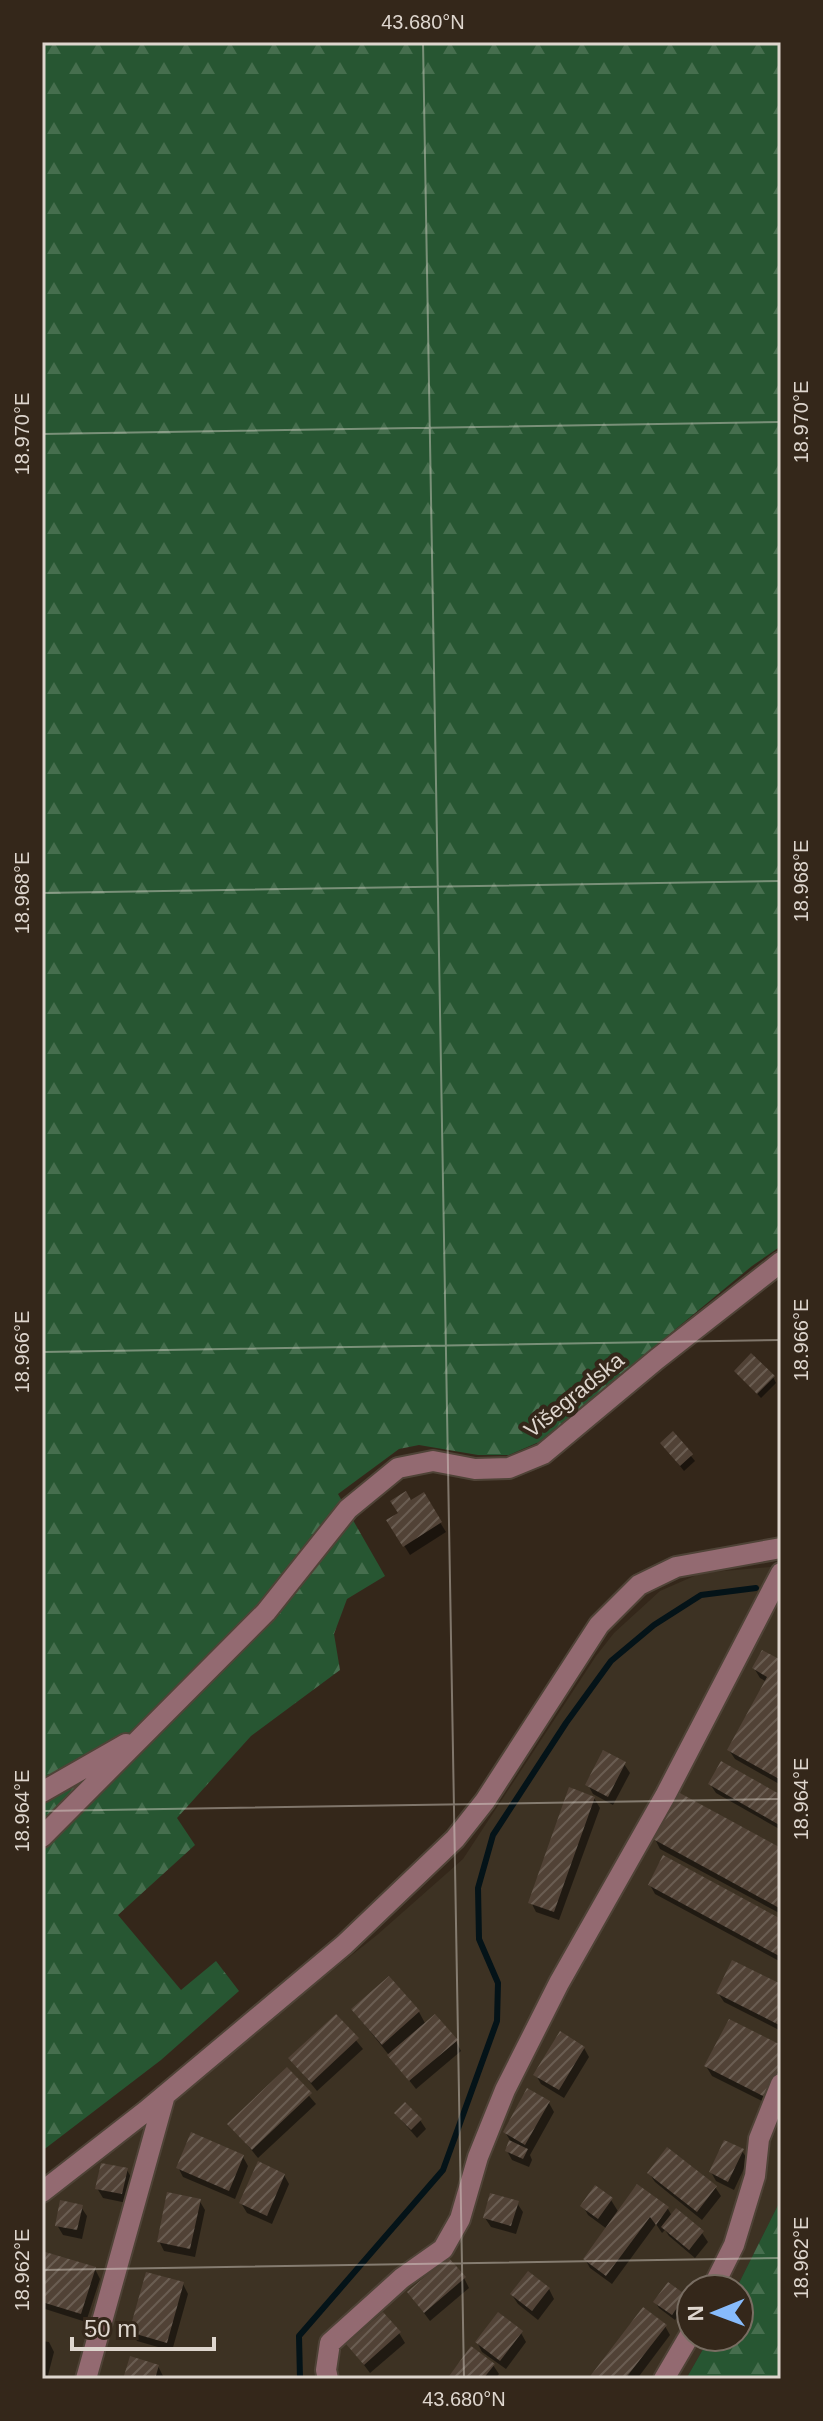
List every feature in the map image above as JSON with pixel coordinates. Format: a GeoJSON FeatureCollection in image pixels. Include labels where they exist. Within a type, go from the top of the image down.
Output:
{"type":"FeatureCollection","features":[{"type":"Feature","properties":{"kind":"street","name":"Višegradska"},"geometry":{"type":"LineString","coordinates":[[143,1734],[266,1612],[348,1509],[398,1468],[433,1461],[475,1469],[509,1468],[543,1454],[781,1262]]}},
{"type":"Feature","properties":{"kind":"street"},"geometry":{"type":"LineString","coordinates":[[42,2192],[165,2095],[344,1945],[455,1839],[485,1801],[599,1625],[639,1585],[676,1567],[781,1548]]}},
{"type":"Feature","properties":{"kind":"street"},"geometry":{"type":"LineString","coordinates":[[328,2379],[326,2370],[330,2343],[402,2278],[443,2249],[460,2219],[478,2157],[512,2077],[559,1983],[665,1796],[781,1573]]}},
{"type":"Feature","properties":{"kind":"street"},"geometry":{"type":"LineString","coordinates":[[42,1792],[143,1734]]}},
{"type":"Feature","properties":{"kind":"street"},"geometry":{"type":"LineString","coordinates":[[42,1837],[143,1734]]}},
{"type":"Feature","properties":{"kind":"street"},"geometry":{"type":"LineString","coordinates":[[720,2273],[734,2245],[755,2176],[759,2139],[781,2084]]}},
{"type":"Feature","properties":{"kind":"street"},"geometry":{"type":"LineString","coordinates":[[86,2379],[165,2095]]}},
{"type":"Feature","properties":{"kind":"street"},"geometry":{"type":"LineString","coordinates":[[664,2379],[679,2353]]}},
{"type":"Feature","properties":{"kind":"shaded area"},"geometry":{"type":"Polygon","coordinates":[[[781,1566],[781,2199],[744,2273],[675,2273],[675,2353],[701,2353],[686,2379],[42,2379],[42,2205],[86,2166],[377,1935],[463,1859],[614,1633],[660,1591],[701,1573],[781,1566]]]}},
{"type":"Feature","properties":{"kind":"green space"},"geometry":{"type":"Polygon","coordinates":[[[42,42],[781,42],[781,1246],[752,1266],[539,1442],[509,1455],[478,1455],[419,1445],[399,1449],[338,1494],[385,1576],[347,1599],[334,1634],[340,1670],[251,1736],[177,1818],[195,1845],[118,1915],[181,1990],[216,1961],[239,1991],[161,2060],[42,2151],[42,42]]]}},
{"type":"Feature","properties":{"kind":"green space"},"geometry":{"type":"Polygon","coordinates":[[[781,2199],[781,2379],[686,2379],[701,2353],[755,2353],[755,2273],[744,2273],[781,2199]]]}},
{"type":"Feature","properties":{"kind":"building"},"geometry":{"type":"Polygon","coordinates":[[[751,1353],[775,1376],[757,1394],[734,1371],[751,1353]]]}},
{"type":"Feature","properties":{"kind":"building"},"geometry":{"type":"Polygon","coordinates":[[[673,1431],[693,1454],[680,1466],[660,1443],[673,1431]]]}},
{"type":"Feature","properties":{"kind":"building"},"geometry":{"type":"Polygon","coordinates":[[[406,1491],[411,1500],[424,1492],[442,1522],[403,1547],[386,1520],[398,1513],[390,1501],[406,1491]]]}},
{"type":"Feature","properties":{"kind":"building"},"geometry":{"type":"Polygon","coordinates":[[[762,1650],[781,1660],[781,1780],[727,1750],[767,1677],[752,1668],[762,1650]]]}},
{"type":"Feature","properties":{"kind":"building"},"geometry":{"type":"Polygon","coordinates":[[[603,1750],[626,1762],[608,1797],[585,1785],[603,1750]]]}},
{"type":"Feature","properties":{"kind":"building"},"geometry":{"type":"Polygon","coordinates":[[[721,1761],[781,1795],[781,1826],[708,1784],[721,1761]]]}},
{"type":"Feature","properties":{"kind":"building"},"geometry":{"type":"Polygon","coordinates":[[[569,1787],[595,1797],[554,1912],[528,1903],[569,1787]]]}},
{"type":"Feature","properties":{"kind":"building"},"geometry":{"type":"Polygon","coordinates":[[[678,1792],[781,1848],[781,1909],[653,1839],[678,1792]]]}},
{"type":"Feature","properties":{"kind":"building"},"geometry":{"type":"Polygon","coordinates":[[[663,1855],[781,1919],[781,1957],[648,1885],[663,1855]]]}},
{"type":"Feature","properties":{"kind":"building"},"geometry":{"type":"Polygon","coordinates":[[[732,1960],[781,1984],[781,2026],[716,1993],[732,1960]]]}},
{"type":"Feature","properties":{"kind":"building"},"geometry":{"type":"Polygon","coordinates":[[[389,1976],[420,2011],[382,2045],[351,2009],[389,1976]]]}},
{"type":"Feature","properties":{"kind":"building"},"geometry":{"type":"Polygon","coordinates":[[[336,2014],[359,2038],[311,2083],[288,2058],[336,2014]]]}},
{"type":"Feature","properties":{"kind":"building"},"geometry":{"type":"Polygon","coordinates":[[[435,2014],[458,2040],[409,2081],[387,2055],[435,2014]]]}},
{"type":"Feature","properties":{"kind":"building"},"geometry":{"type":"Polygon","coordinates":[[[729,2019],[781,2045],[781,2065],[765,2097],[704,2066],[729,2019]]]}},
{"type":"Feature","properties":{"kind":"building"},"geometry":{"type":"Polygon","coordinates":[[[560,2031],[585,2047],[559,2090],[533,2075],[560,2031]]]}},
{"type":"Feature","properties":{"kind":"building"},"geometry":{"type":"Polygon","coordinates":[[[287,2067],[312,2093],[252,2150],[227,2124],[287,2067]]]}},
{"type":"Feature","properties":{"kind":"building"},"geometry":{"type":"Polygon","coordinates":[[[527,2088],[550,2101],[525,2145],[503,2132],[527,2088]]]}},
{"type":"Feature","properties":{"kind":"building"},"geometry":{"type":"Polygon","coordinates":[[[405,2102],[422,2119],[411,2130],[394,2113],[405,2102]]]}},
{"type":"Feature","properties":{"kind":"building"},"geometry":{"type":"Polygon","coordinates":[[[191,2132],[244,2155],[229,2191],[176,2168],[191,2132]]]}},
{"type":"Feature","properties":{"kind":"building"},"geometry":{"type":"Polygon","coordinates":[[[509,2140],[528,2149],[523,2159],[505,2151],[509,2140]]]}},
{"type":"Feature","properties":{"kind":"building"},"geometry":{"type":"Polygon","coordinates":[[[724,2140],[744,2149],[728,2182],[709,2172],[724,2140]]]}},
{"type":"Feature","properties":{"kind":"building"},"geometry":{"type":"Polygon","coordinates":[[[667,2147],[717,2186],[697,2212],[647,2173],[667,2147]]]}},
{"type":"Feature","properties":{"kind":"building"},"geometry":{"type":"Polygon","coordinates":[[[258,2161],[285,2174],[267,2216],[239,2203],[258,2161]]]}},
{"type":"Feature","properties":{"kind":"building"},"geometry":{"type":"Polygon","coordinates":[[[101,2163],[128,2168],[122,2194],[95,2189],[101,2163]]]}},
{"type":"Feature","properties":{"kind":"building"},"geometry":{"type":"Polygon","coordinates":[[[637,2184],[669,2207],[656,2225],[650,2217],[606,2276],[583,2259],[637,2184]]]}},
{"type":"Feature","properties":{"kind":"building"},"geometry":{"type":"Polygon","coordinates":[[[595,2185],[613,2198],[598,2219],[580,2206],[595,2185]]]}},
{"type":"Feature","properties":{"kind":"building"},"geometry":{"type":"Polygon","coordinates":[[[167,2192],[201,2199],[190,2249],[157,2242],[167,2192]]]}},
{"type":"Feature","properties":{"kind":"building"},"geometry":{"type":"Polygon","coordinates":[[[490,2193],[519,2201],[511,2226],[483,2218],[490,2193]]]}},
{"type":"Feature","properties":{"kind":"building"},"geometry":{"type":"Polygon","coordinates":[[[60,2200],[83,2205],[77,2230],[55,2226],[60,2200]]]}},
{"type":"Feature","properties":{"kind":"building"},"geometry":{"type":"Polygon","coordinates":[[[676,2208],[704,2231],[689,2250],[661,2227],[676,2208]]]}},
{"type":"Feature","properties":{"kind":"building"},"geometry":{"type":"Polygon","coordinates":[[[42,2251],[96,2267],[81,2314],[42,2302],[42,2251]]]}},
{"type":"Feature","properties":{"kind":"building"},"geometry":{"type":"Polygon","coordinates":[[[448,2257],[466,2277],[424,2313],[407,2292],[448,2257]]]}},
{"type":"Feature","properties":{"kind":"building"},"geometry":{"type":"Polygon","coordinates":[[[528,2271],[550,2288],[532,2311],[510,2294],[528,2271]]]}},
{"type":"Feature","properties":{"kind":"building"},"geometry":{"type":"Polygon","coordinates":[[[146,2272],[184,2282],[167,2343],[129,2332],[146,2272]]]}},
{"type":"Feature","properties":{"kind":"building"},"geometry":{"type":"Polygon","coordinates":[[[668,2282],[675,2287],[675,2311],[672,2315],[653,2302],[668,2282]]]}},
{"type":"Feature","properties":{"kind":"building"},"geometry":{"type":"Polygon","coordinates":[[[643,2307],[667,2325],[625,2379],[588,2379],[643,2307]]]}},
{"type":"Feature","properties":{"kind":"building"},"geometry":{"type":"Polygon","coordinates":[[[383,2312],[401,2332],[364,2365],[346,2344],[383,2312]]]}},
{"type":"Feature","properties":{"kind":"building"},"geometry":{"type":"Polygon","coordinates":[[[498,2312],[523,2331],[500,2361],[475,2342],[498,2312]]]}},
{"type":"Feature","properties":{"kind":"building"},"geometry":{"type":"Polygon","coordinates":[[[471,2346],[495,2364],[483,2379],[447,2379],[471,2346]]]}},
{"type":"Feature","properties":{"kind":"building"},"geometry":{"type":"Polygon","coordinates":[[[130,2356],[159,2365],[155,2379],[123,2379],[130,2356]]]}},
{"type":"Feature","properties":{"kind":"waterway"},"geometry":{"type":"LineString","coordinates":[[300,2379],[299,2336],[443,2170],[497,2021],[498,1983],[479,1939],[478,1888],[493,1835],[566,1723],[611,1661],[654,1625],[701,1595],[756,1588]]}}]}
